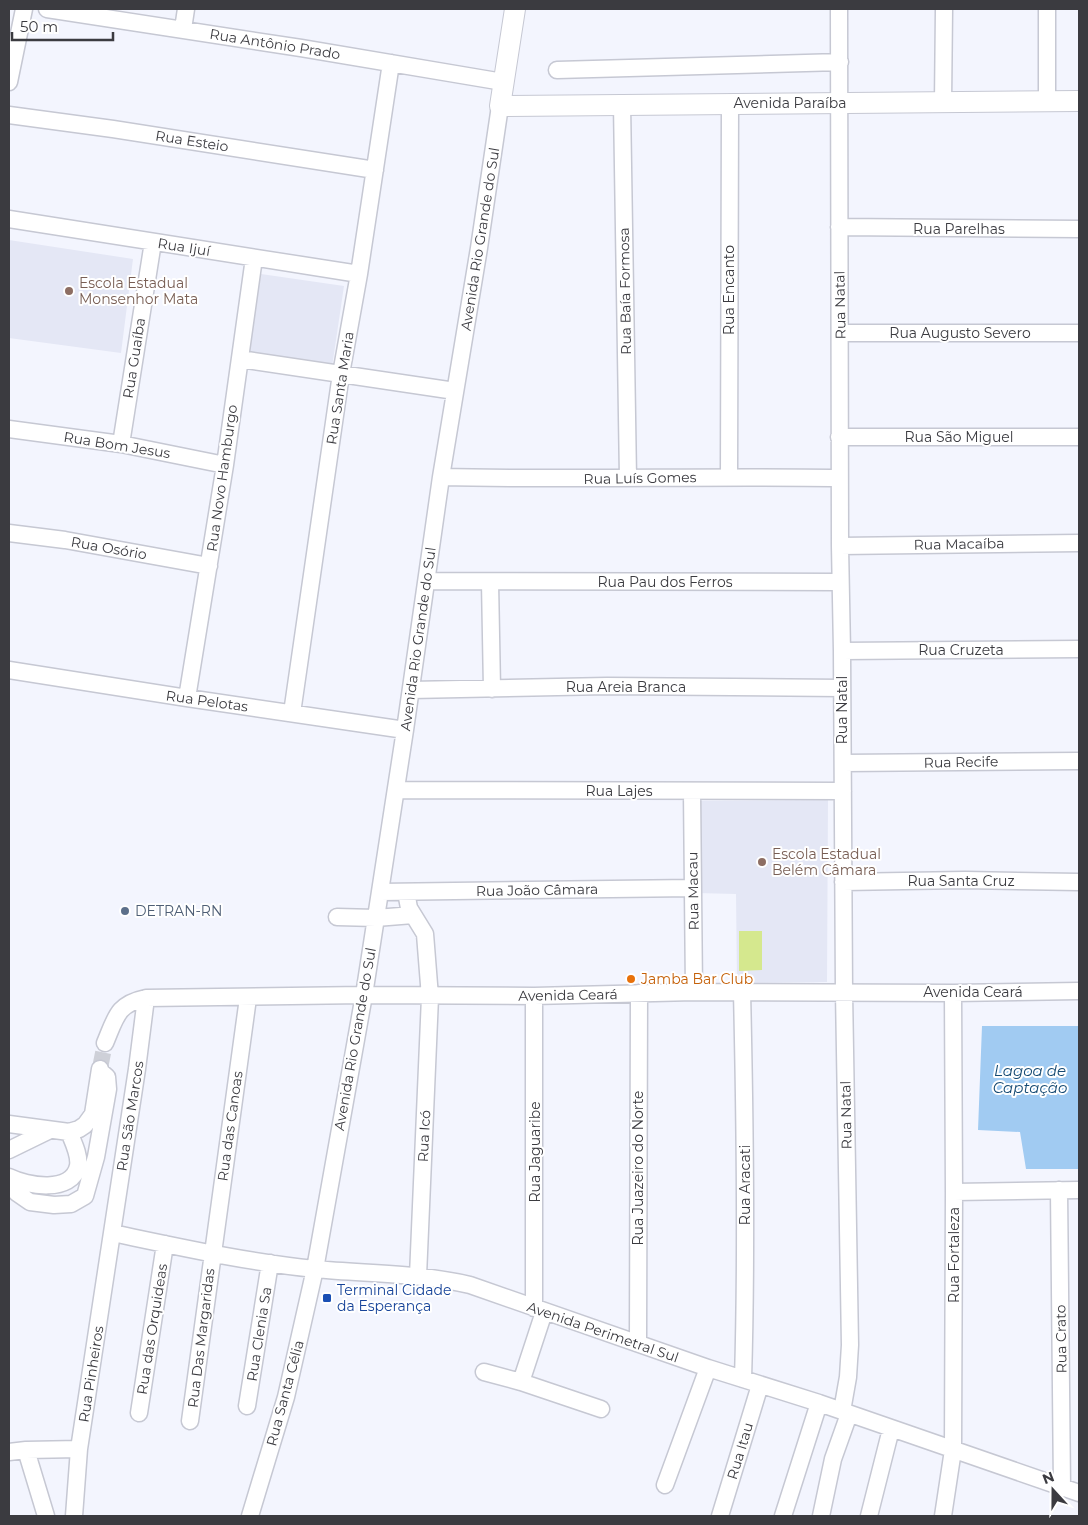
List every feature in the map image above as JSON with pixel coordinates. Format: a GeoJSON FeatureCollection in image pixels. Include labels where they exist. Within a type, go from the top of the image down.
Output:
{"type":"FeatureCollection","features":[{"type":"Feature","properties":{"kind":"main road","name":"Avenida Rio Grande do Sul"},"geometry":{"type":"LineString","coordinates":[[500,106],[515,9]]}},
{"type":"Feature","properties":{"kind":"main road","name":"Avenida Paraíba"},"geometry":{"type":"LineString","coordinates":[[500,106],[1079,101]]}},
{"type":"Feature","properties":{"kind":"street"},"geometry":{"type":"LineString","coordinates":[[9,82],[24,9]]}},
{"type":"Feature","properties":{"kind":"street","name":"Rua Antônio Prado"},"geometry":{"type":"LineString","coordinates":[[47,9],[66,10],[503,82]]}},
{"type":"Feature","properties":{"kind":"street"},"geometry":{"type":"LineString","coordinates":[[182,29],[186,9]]}},
{"type":"Feature","properties":{"kind":"street","name":"Rua Natal"},"geometry":{"type":"LineString","coordinates":[[821,1516],[833,1459],[846,1412],[850,1345],[844,992],[839,478],[840,9]]}},
{"type":"Feature","properties":{"kind":"street"},"geometry":{"type":"LineString","coordinates":[[943,103],[944,9]]}},
{"type":"Feature","properties":{"kind":"street"},"geometry":{"type":"LineString","coordinates":[[1046,100],[1047,9]]}},
{"type":"Feature","properties":{"kind":"street"},"geometry":{"type":"LineString","coordinates":[[557,70],[840,62]]}},
{"type":"Feature","properties":{"kind":"street","name":"Rua Santa Maria"},"geometry":{"type":"LineString","coordinates":[[292,713],[341,374],[360,274],[391,63]]}},
{"type":"Feature","properties":{"kind":"street","name":"Rua Encanto"},"geometry":{"type":"LineString","coordinates":[[729,477],[730,103]]}},
{"type":"Feature","properties":{"kind":"street","name":"Rua Baía Formosa"},"geometry":{"type":"LineString","coordinates":[[622,104],[628,478]]}},
{"type":"Feature","properties":{"kind":"street","name":"Avenida Rio Grande do Sul"},"geometry":{"type":"LineString","coordinates":[[315,1269],[364,995],[411,690],[441,477],[500,106]]}},
{"type":"Feature","properties":{"kind":"street","name":"Rua Esteio"},"geometry":{"type":"LineString","coordinates":[[9,115],[375,170]]}},
{"type":"Feature","properties":{"kind":"street","name":"Rua Ijuí"},"geometry":{"type":"LineString","coordinates":[[9,219],[360,274]]}},
{"type":"Feature","properties":{"kind":"street","name":"Rua Parelhas"},"geometry":{"type":"LineString","coordinates":[[839,228],[1079,229]]}},
{"type":"Feature","properties":{"kind":"street","name":"Rua Guaíba"},"geometry":{"type":"LineString","coordinates":[[121,444],[152,242]]}},
{"type":"Feature","properties":{"kind":"street","name":"Rua Novo Hamburgo"},"geometry":{"type":"LineString","coordinates":[[188,698],[225,465],[254,258]]}},
{"type":"Feature","properties":{"kind":"street","name":"Rua Augusto Severo"},"geometry":{"type":"LineString","coordinates":[[840,332],[1079,333]]}},
{"type":"Feature","properties":{"kind":"street"},"geometry":{"type":"LineString","coordinates":[[240,359],[455,391]]}},
{"type":"Feature","properties":{"kind":"street","name":"Rua Bom Jesus"},"geometry":{"type":"LineString","coordinates":[[9,429],[121,444],[225,465]]}},
{"type":"Feature","properties":{"kind":"street","name":"Rua São Miguel"},"geometry":{"type":"LineString","coordinates":[[840,437],[1079,438]]}},
{"type":"Feature","properties":{"kind":"street","name":"Rua Luís Gomes"},"geometry":{"type":"LineString","coordinates":[[441,477],[529,479],[839,478]]}},
{"type":"Feature","properties":{"kind":"street","name":"Rua Osório"},"geometry":{"type":"LineString","coordinates":[[9,534],[65,540],[209,566]]}},
{"type":"Feature","properties":{"kind":"street","name":"Rua Macaíba"},"geometry":{"type":"LineString","coordinates":[[840,546],[1079,543]]}},
{"type":"Feature","properties":{"kind":"street","name":"Rua Pau dos Ferros"},"geometry":{"type":"LineString","coordinates":[[427,581],[840,582]]}},
{"type":"Feature","properties":{"kind":"street"},"geometry":{"type":"LineString","coordinates":[[490,582],[492,689]]}},
{"type":"Feature","properties":{"kind":"street","name":"Rua Cruzeta"},"geometry":{"type":"LineString","coordinates":[[842,650],[1079,650]]}},
{"type":"Feature","properties":{"kind":"street","name":"Rua Pelotas"},"geometry":{"type":"LineString","coordinates":[[9,670],[405,730]]}},
{"type":"Feature","properties":{"kind":"street","name":"Rua Areia Branca"},"geometry":{"type":"LineString","coordinates":[[411,690],[607,686],[842,688]]}},
{"type":"Feature","properties":{"kind":"street","name":"Rua Recife"},"geometry":{"type":"LineString","coordinates":[[843,763],[1079,761]]}},
{"type":"Feature","properties":{"kind":"street","name":"Rua Lajes"},"geometry":{"type":"LineString","coordinates":[[396,790],[843,791]]}},
{"type":"Feature","properties":{"kind":"street","name":"Rua Macau"},"geometry":{"type":"LineString","coordinates":[[692,791],[694,992]]}},
{"type":"Feature","properties":{"kind":"street","name":"Rua Santa Cruz"},"geometry":{"type":"LineString","coordinates":[[843,882],[965,880],[1079,882]]}},
{"type":"Feature","properties":{"kind":"street","name":"Rua João Câmara"},"geometry":{"type":"LineString","coordinates":[[380,892],[693,888]]}},
{"type":"Feature","properties":{"kind":"street","name":"Rua Icó"},"geometry":{"type":"LineString","coordinates":[[406,892],[412,915],[422,926],[425,934],[430,997],[418,1276]]}},
{"type":"Feature","properties":{"kind":"street"},"geometry":{"type":"LineString","coordinates":[[337,917],[376,918],[412,915]]}},
{"type":"Feature","properties":{"kind":"street","name":"Avenida Ceará"},"geometry":{"type":"LineString","coordinates":[[146,998],[364,995],[430,997],[534,996],[694,992],[953,993],[1079,991]]}},
{"type":"Feature","properties":{"kind":"street","name":"Rua Aracati"},"geometry":{"type":"LineString","coordinates":[[742,992],[746,1165],[745,1299],[742,1379]]}},
{"type":"Feature","properties":{"kind":"street","name":"Rua Juazeiro do Norte"},"geometry":{"type":"LineString","coordinates":[[638,1344],[639,993]]}},
{"type":"Feature","properties":{"kind":"street","name":"Rua Fortaleza"},"geometry":{"type":"LineString","coordinates":[[943,1516],[953,1450],[953,993]]}},
{"type":"Feature","properties":{"kind":"street","name":"Rua Jaguaribe"},"geometry":{"type":"LineString","coordinates":[[521,1382],[538,1310],[534,996]]}},
{"type":"Feature","properties":{"kind":"street"},"geometry":{"type":"LineString","coordinates":[[105,1043],[116,1017],[122,1009],[132,1001],[146,998]]}},
{"type":"Feature","properties":{"kind":"street","name":"Rua São Marcos"},"geometry":{"type":"LineString","coordinates":[[112,1233],[146,998]]}},
{"type":"Feature","properties":{"kind":"street","name":"Rua das Canoas"},"geometry":{"type":"LineString","coordinates":[[212,1254],[248,998]]}},
{"type":"Feature","properties":{"kind":"street"},"geometry":{"type":"LineString","coordinates":[[9,1124],[69,1132],[85,1124],[93,1114],[100,1070],[107,1077],[108,1089],[96,1157],[85,1196],[71,1204],[54,1205],[30,1202],[17,1193],[9,1183]]}},
{"type":"Feature","properties":{"kind":"street"},"geometry":{"type":"LineString","coordinates":[[9,1150],[50,1130]]}},
{"type":"Feature","properties":{"kind":"street"},"geometry":{"type":"LineString","coordinates":[[9,1177],[28,1184],[44,1186],[59,1184],[70,1178],[76,1172],[78,1165],[74,1144],[69,1132]]}},
{"type":"Feature","properties":{"kind":"street","name":"Rua Crato"},"geometry":{"type":"LineString","coordinates":[[1059,1190],[1062,1488]]}},
{"type":"Feature","properties":{"kind":"street"},"geometry":{"type":"LineString","coordinates":[[954,1192],[1079,1190]]}},
{"type":"Feature","properties":{"kind":"street","name":"Avenida Perimetral Sul"},"geometry":{"type":"LineString","coordinates":[[112,1233],[212,1254],[270,1263],[315,1269],[418,1276],[470,1285],[538,1310],[708,1368],[846,1412],[1079,1493]]}},
{"type":"Feature","properties":{"kind":"street","name":"Rua Pinheiros"},"geometry":{"type":"LineString","coordinates":[[74,1516],[79,1449],[112,1233]]}},
{"type":"Feature","properties":{"kind":"street","name":"Rua das Orquideas"},"geometry":{"type":"LineString","coordinates":[[140,1413],[165,1244]]}},
{"type":"Feature","properties":{"kind":"street","name":"Rua Das Margaridas"},"geometry":{"type":"LineString","coordinates":[[190,1421],[212,1254]]}},
{"type":"Feature","properties":{"kind":"street","name":"Rua Clenia Sa"},"geometry":{"type":"LineString","coordinates":[[247,1406],[270,1263]]}},
{"type":"Feature","properties":{"kind":"street","name":"Rua Santa Célia"},"geometry":{"type":"LineString","coordinates":[[250,1516],[286,1397],[315,1269]]}},
{"type":"Feature","properties":{"kind":"street"},"geometry":{"type":"LineString","coordinates":[[665,1485],[708,1368]]}},
{"type":"Feature","properties":{"kind":"street"},"geometry":{"type":"LineString","coordinates":[[484,1372],[521,1382],[601,1410]]}},
{"type":"Feature","properties":{"kind":"street","name":"Rua Itau"},"geometry":{"type":"LineString","coordinates":[[720,1516],[760,1385]]}},
{"type":"Feature","properties":{"kind":"street"},"geometry":{"type":"LineString","coordinates":[[783,1516],[819,1403]]}},
{"type":"Feature","properties":{"kind":"street"},"geometry":{"type":"LineString","coordinates":[[869,1516],[892,1429]]}},
{"type":"Feature","properties":{"kind":"street"},"geometry":{"type":"LineString","coordinates":[[9,1452],[79,1449]]}},
{"type":"Feature","properties":{"kind":"street"},"geometry":{"type":"LineString","coordinates":[[26,1450],[46,1516]]}},
{"type":"Feature","properties":{"kind":"shaded area","name":"Escola Estadual Monsenhor Mata"},"geometry":{"type":"Polygon","coordinates":[[[9,240],[133,259],[121,353],[9,338],[9,240]]]}},
{"type":"Feature","properties":{"kind":"shaded area"},"geometry":{"type":"Polygon","coordinates":[[[261,274],[344,286],[332,367],[248,355],[261,274]]]}},
{"type":"Feature","properties":{"kind":"shaded area","name":"Escola Estadual Belém Câmara"},"geometry":{"type":"Polygon","coordinates":[[[828,800],[827,982],[737,983],[736,894],[696,893],[695,801],[828,800]]]}},
{"type":"Feature","properties":{"kind":"green space"},"geometry":{"type":"Polygon","coordinates":[[[739,931],[762,931],[762,970],[739,971],[739,931]]]}},
{"type":"Feature","properties":{"kind":"water","name":"Lagoa de Captação"},"geometry":{"type":"Polygon","coordinates":[[[982,1026],[1079,1026],[1079,1169],[1026,1169],[1020,1132],[978,1130],[982,1026]]]}},
{"type":"Feature","properties":{"kind":"tunnel"},"geometry":{"type":"LineString","coordinates":[[100,1068],[105,1043]]}},
{"type":"Feature","properties":{"kind":"place","name":"Escola Estadual Monsenhor Mata"},"geometry":{"type":"Point","coordinates":[69,291]}},
{"type":"Feature","properties":{"kind":"place","name":"Escola Estadual Belém Câmara"},"geometry":{"type":"Point","coordinates":[762,862]}},
{"type":"Feature","properties":{"kind":"place","name":"DETRAN-RN"},"geometry":{"type":"Point","coordinates":[125,911]}},
{"type":"Feature","properties":{"kind":"place","name":"Jamba Bar Club"},"geometry":{"type":"Point","coordinates":[631,979]}},
{"type":"Feature","properties":{"kind":"place","name":"Terminal Cidade da Esperança"},"geometry":{"type":"Point","coordinates":[327,1298]}}]}
